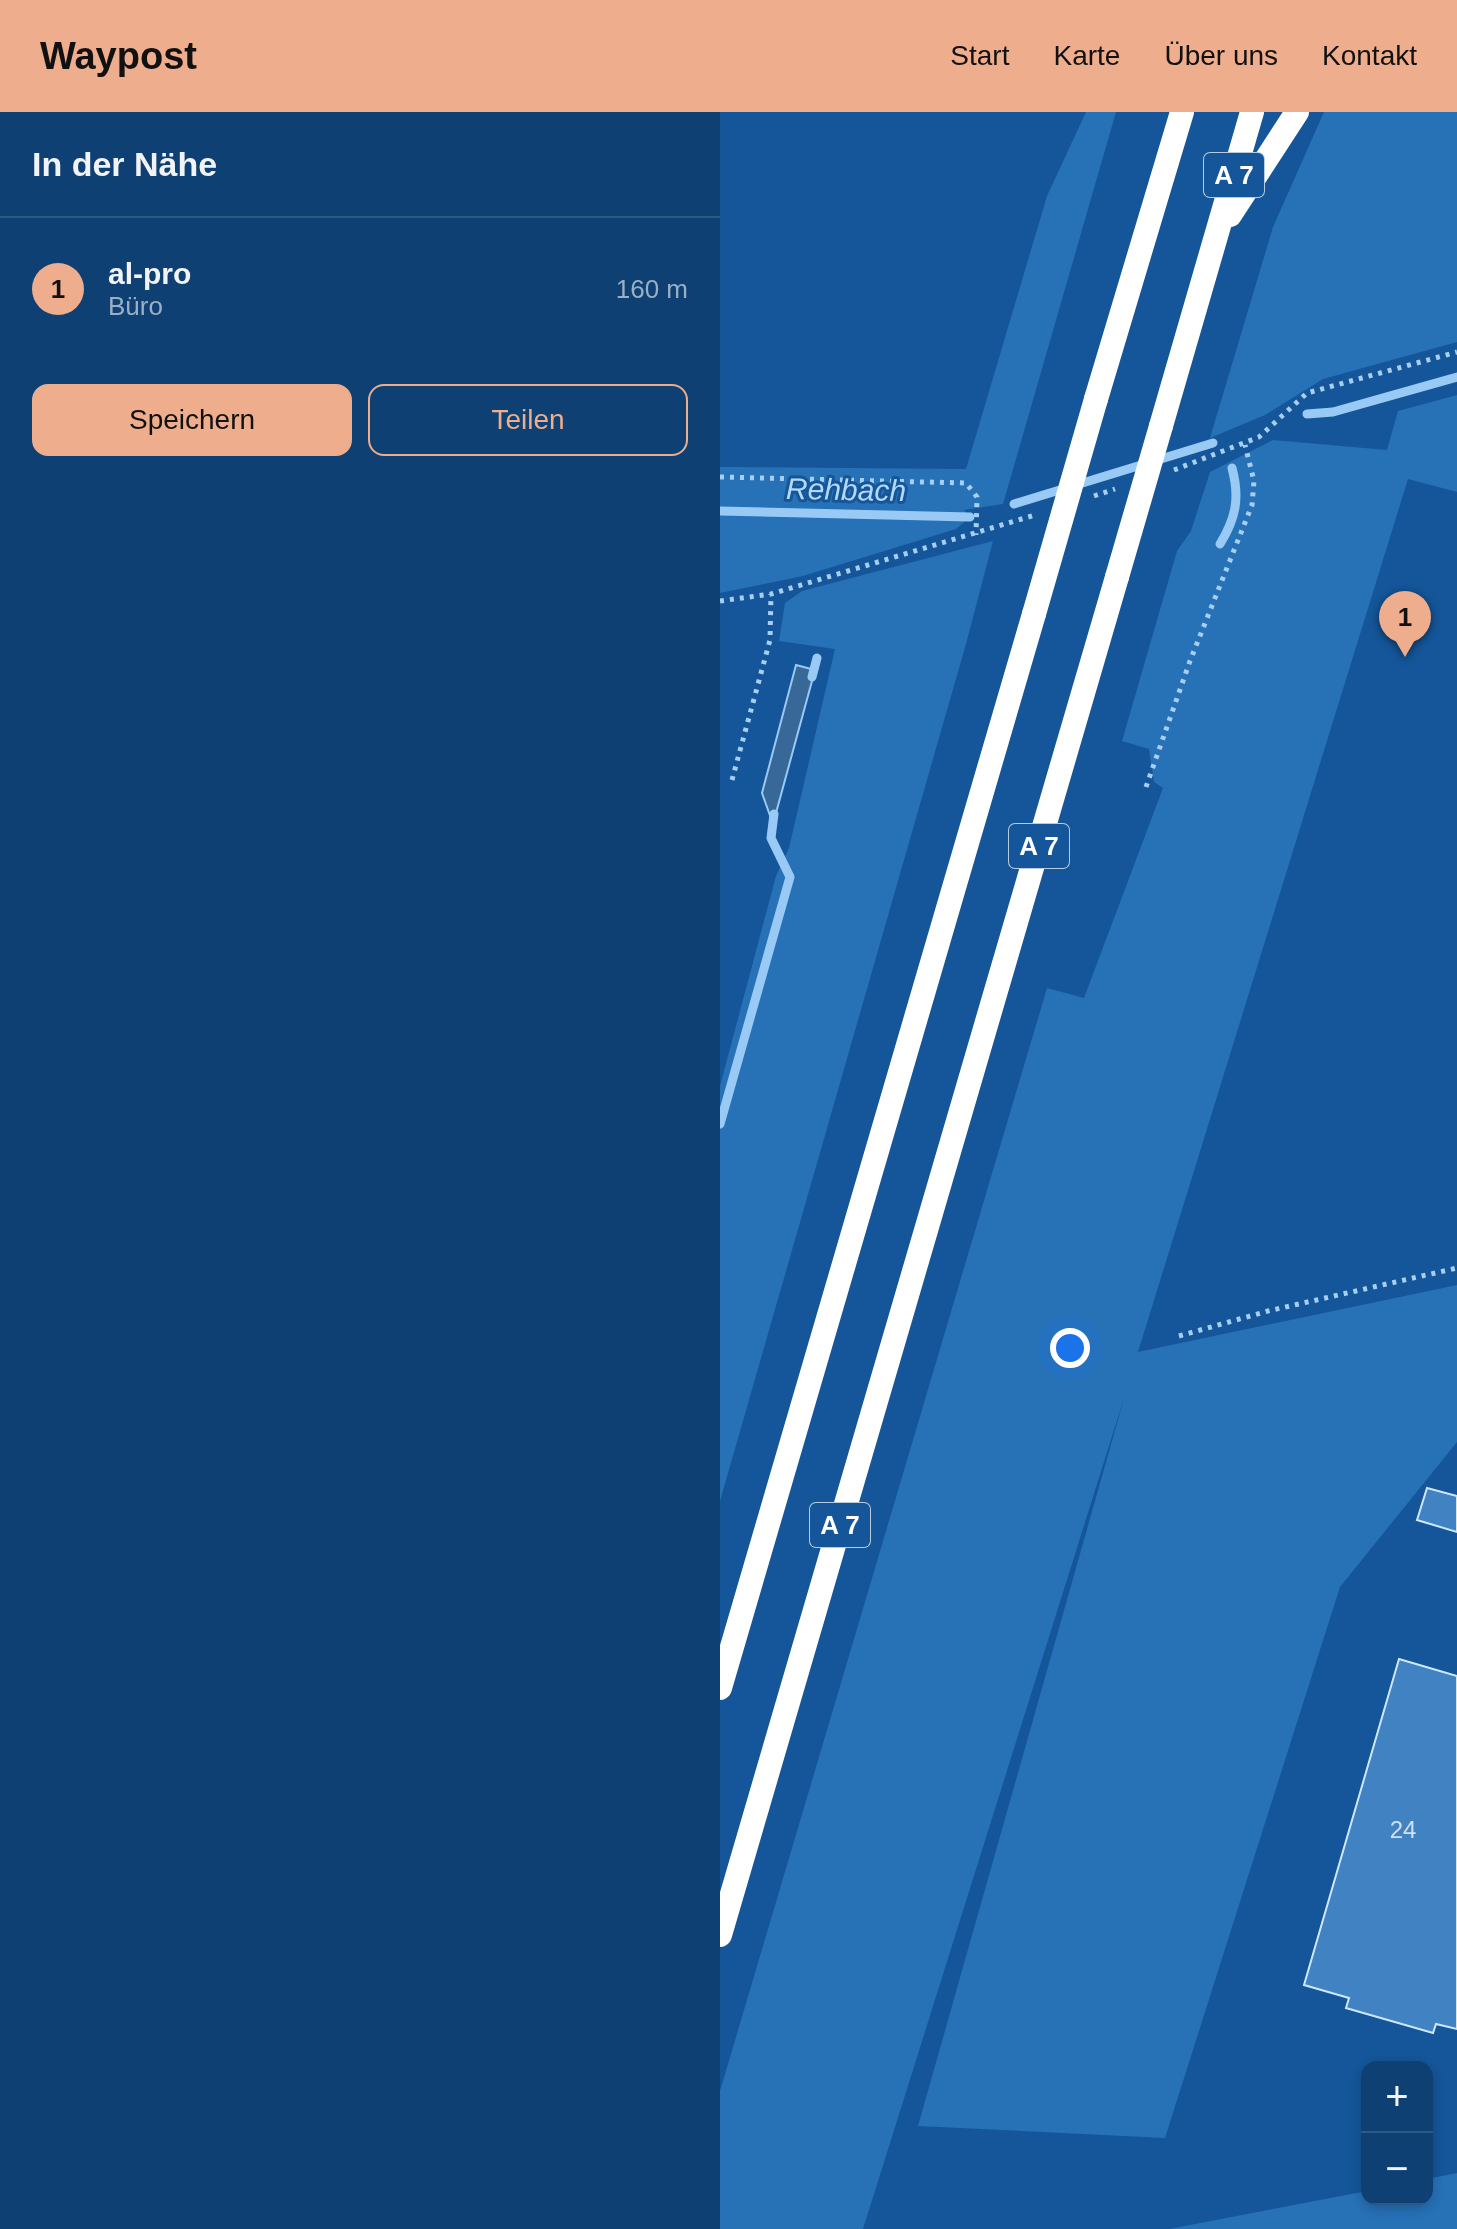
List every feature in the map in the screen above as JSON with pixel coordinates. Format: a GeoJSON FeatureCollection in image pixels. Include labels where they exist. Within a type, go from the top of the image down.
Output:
{"type":"FeatureCollection","features":[{"type":"Feature","properties":{"kind":"highway","name":"A 7"},"geometry":{"type":"LineString","coordinates":[[720,1688],[1182,112]]}},
{"type":"Feature","properties":{"kind":"highway","name":"A 7"},"geometry":{"type":"LineString","coordinates":[[720,1935],[1252,112]]}},
{"type":"Feature","properties":{"kind":"highway"},"geometry":{"type":"LineString","coordinates":[[1215,237],[1297,112]]}},
{"type":"Feature","properties":{"kind":"path"},"geometry":{"type":"LineString","coordinates":[[1163,474],[1207,460],[1259,437],[1307,393],[1457,352]]}},
{"type":"Feature","properties":{"kind":"path"},"geometry":{"type":"LineString","coordinates":[[1146,787],[1190,661],[1252,505],[1254,481],[1245,444]]}},
{"type":"Feature","properties":{"kind":"path"},"geometry":{"type":"LineString","coordinates":[[720,477],[966,483],[977,497],[976,535]]}},
{"type":"Feature","properties":{"kind":"path"},"geometry":{"type":"LineString","coordinates":[[1089,498],[1119,488]]}},
{"type":"Feature","properties":{"kind":"path"},"geometry":{"type":"LineString","coordinates":[[720,601],[771,594],[1045,512]]}},
{"type":"Feature","properties":{"kind":"path"},"geometry":{"type":"LineString","coordinates":[[732,780],[770,640],[771,594]]}},
{"type":"Feature","properties":{"kind":"path"},"geometry":{"type":"LineString","coordinates":[[1179,1336],[1268,1311],[1457,1268]]}},
{"type":"Feature","properties":{"kind":"shaded area"},"geometry":{"type":"Polygon","coordinates":[[[1086,112],[1116,112],[1003,504],[964,510],[970,517],[956,529],[803,576],[720,593],[720,467],[966,469],[1047,196],[1086,112]]]}},
{"type":"Feature","properties":{"kind":"shaded area"},"geometry":{"type":"Polygon","coordinates":[[[1324,112],[1457,112],[1457,342],[1323,379],[1265,415],[1210,438],[1273,227],[1324,112]]]}},
{"type":"Feature","properties":{"kind":"shaded area"},"geometry":{"type":"Polygon","coordinates":[[[1457,395],[1457,492],[1408,479],[1138,1352],[1457,1285],[1457,1442],[1340,1587],[1165,2138],[918,2126],[1125,1395],[863,2229],[720,2229],[720,2091],[1047,988],[1084,998],[1163,788],[1154,782],[1149,749],[1122,741],[1177,551],[1191,531],[1210,472],[1273,440],[1387,450],[1398,411],[1457,395]]]}},
{"type":"Feature","properties":{"kind":"shaded area"},"geometry":{"type":"Polygon","coordinates":[[[993,541],[720,1501],[720,1086],[776,876],[789,848],[835,649],[779,641],[785,603],[802,591],[993,541]]]}},
{"type":"Feature","properties":{"kind":"shaded area"},"geometry":{"type":"Polygon","coordinates":[[[796,665],[815,670],[773,824],[762,793],[796,665]]]}},
{"type":"Feature","properties":{"kind":"shaded area"},"geometry":{"type":"Polygon","coordinates":[[[1457,2173],[1457,2229],[1169,2229],[1361,2192],[1361,2205],[1433,2205],[1433,2178],[1457,2173]]]}},
{"type":"Feature","properties":{"kind":"building"},"geometry":{"type":"Polygon","coordinates":[[[1427,1488],[1457,1496],[1457,1532],[1417,1520],[1427,1488]]]}},
{"type":"Feature","properties":{"kind":"building"},"geometry":{"type":"Polygon","coordinates":[[[1399,1659],[1457,1676],[1457,2029],[1436,2024],[1433,2033],[1346,2008],[1349,1998],[1304,1985],[1399,1659]]]}},
{"type":"Feature","properties":{"kind":"waterway","name":"Rehbach"},"geometry":{"type":"LineString","coordinates":[[1307,414],[1333,412],[1457,377]]}},
{"type":"Feature","properties":{"kind":"waterway","name":"Rehbach"},"geometry":{"type":"LineString","coordinates":[[1014,504],[1213,443]]}},
{"type":"Feature","properties":{"kind":"waterway"},"geometry":{"type":"LineString","coordinates":[[1220,544],[1235,508],[1236,489],[1232,468]]}},
{"type":"Feature","properties":{"kind":"waterway","name":"Rehbach"},"geometry":{"type":"LineString","coordinates":[[720,511],[970,517]]}},
{"type":"Feature","properties":{"kind":"waterway"},"geometry":{"type":"LineString","coordinates":[[812,677],[817,658]]}},
{"type":"Feature","properties":{"kind":"waterway"},"geometry":{"type":"LineString","coordinates":[[720,1124],[790,877],[771,838],[774,814]]}},
{"type":"Feature","properties":{"kind":"place","name":"al-pro"},"geometry":{"type":"Point","coordinates":[1405,657]}}]}
